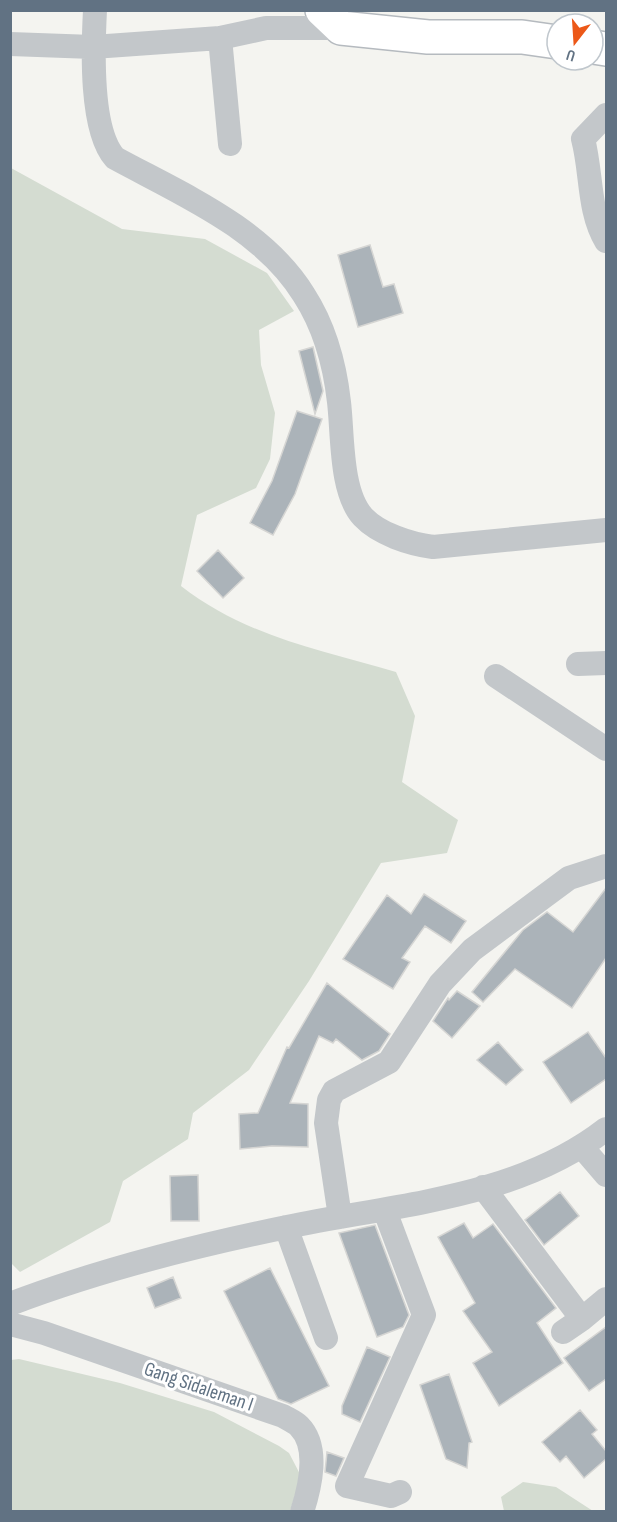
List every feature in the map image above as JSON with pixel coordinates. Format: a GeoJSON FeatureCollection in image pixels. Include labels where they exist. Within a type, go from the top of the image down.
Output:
{"type":"FeatureCollection","features":[{"type":"Feature","properties":{"kind":"street"},"geometry":{"type":"LineString","coordinates":[[95,10],[93,46],[100,132],[106,147],[115,158],[246,233],[290,275],[304,294],[324,337],[339,400],[347,477],[354,504],[363,517],[377,528],[418,545],[433,547],[606,530]]}},
{"type":"Feature","properties":{"kind":"street"},"geometry":{"type":"LineString","coordinates":[[10,44],[93,46],[220,38],[266,28],[332,19],[428,37],[522,37],[545,40]]}},
{"type":"Feature","properties":{"kind":"street"},"geometry":{"type":"LineString","coordinates":[[220,38],[230,144]]}},
{"type":"Feature","properties":{"kind":"street"},"geometry":{"type":"LineString","coordinates":[[606,115],[583,139],[590,165],[591,191],[598,227],[606,242]]}},
{"type":"Feature","properties":{"kind":"street"},"geometry":{"type":"LineString","coordinates":[[578,664],[606,663]]}},
{"type":"Feature","properties":{"kind":"street"},"geometry":{"type":"LineString","coordinates":[[496,676],[606,749]]}},
{"type":"Feature","properties":{"kind":"street"},"geometry":{"type":"LineString","coordinates":[[339,1217],[326,1123],[328,1100],[334,1091],[389,1062],[440,984],[472,950],[569,878],[606,866]]}},
{"type":"Feature","properties":{"kind":"street"},"geometry":{"type":"LineString","coordinates":[[10,1304],[119,1268],[286,1227],[385,1211],[483,1187],[550,1163],[582,1147],[606,1129]]}},
{"type":"Feature","properties":{"kind":"street"},"geometry":{"type":"LineString","coordinates":[[582,1147],[606,1175]]}},
{"type":"Feature","properties":{"kind":"street"},"geometry":{"type":"LineString","coordinates":[[483,1187],[573,1325],[606,1299]]}},
{"type":"Feature","properties":{"kind":"street"},"geometry":{"type":"LineString","coordinates":[[347,1486],[424,1315],[385,1211]]}},
{"type":"Feature","properties":{"kind":"street"},"geometry":{"type":"LineString","coordinates":[[286,1227],[326,1338]]}},
{"type":"Feature","properties":{"kind":"street","name":"Gang Sidaleman I"},"geometry":{"type":"LineString","coordinates":[[10,1324],[44,1333],[283,1416],[300,1426],[309,1445],[310,1473],[310,1484],[302,1512]]}},
{"type":"Feature","properties":{"kind":"street"},"geometry":{"type":"LineString","coordinates":[[310,1473],[347,1486],[391,1496],[400,1492]]}},
{"type":"Feature","properties":{"kind":"shaded area"},"geometry":{"type":"Polygon","coordinates":[[[11,168],[122,229],[205,239],[267,273],[294,311],[259,330],[261,365],[275,413],[270,459],[256,488],[197,515],[181,586],[205,603],[231,617],[284,640],[396,672],[415,716],[402,782],[458,820],[447,853],[381,863],[309,981],[249,1070],[193,1113],[188,1139],[123,1181],[110,1222],[20,1272],[10,1262],[11,168]]]}},
{"type":"Feature","properties":{"kind":"shaded area"},"geometry":{"type":"Polygon","coordinates":[[[19,1359],[120,1383],[214,1412],[279,1446],[289,1453],[301,1476],[290,1511],[11,1512],[11,1360],[19,1359]]]}},
{"type":"Feature","properties":{"kind":"shaded area"},"geometry":{"type":"Polygon","coordinates":[[[523,1482],[556,1487],[593,1511],[504,1511],[501,1497],[523,1482]]]}},
{"type":"Feature","properties":{"kind":"building"},"geometry":{"type":"Polygon","coordinates":[[[370,245],[383,287],[394,284],[403,313],[358,327],[338,255],[370,245]]]}},
{"type":"Feature","properties":{"kind":"building"},"geometry":{"type":"Polygon","coordinates":[[[313,347],[323,391],[315,414],[299,351],[313,347]]]}},
{"type":"Feature","properties":{"kind":"building"},"geometry":{"type":"Polygon","coordinates":[[[297,411],[322,419],[295,494],[273,535],[250,523],[272,481],[297,411]]]}},
{"type":"Feature","properties":{"kind":"building"},"geometry":{"type":"Polygon","coordinates":[[[218,550],[244,578],[223,598],[197,571],[218,550]]]}},
{"type":"Feature","properties":{"kind":"building"},"geometry":{"type":"Polygon","coordinates":[[[606,888],[606,958],[572,1008],[515,969],[483,1002],[472,992],[523,930],[547,912],[573,932],[606,888]]]}},
{"type":"Feature","properties":{"kind":"building"},"geometry":{"type":"Polygon","coordinates":[[[424,894],[466,921],[451,943],[425,926],[402,958],[410,962],[393,989],[343,959],[387,895],[411,914],[424,894]]]}},
{"type":"Feature","properties":{"kind":"building"},"geometry":{"type":"Polygon","coordinates":[[[327,983],[390,1034],[379,1051],[362,1060],[336,1039],[333,1043],[319,1036],[290,1103],[308,1104],[308,1147],[272,1146],[240,1149],[239,1114],[258,1113],[287,1047],[289,1048],[327,983]]]}},
{"type":"Feature","properties":{"kind":"building"},"geometry":{"type":"Polygon","coordinates":[[[457,991],[480,1006],[452,1038],[433,1021],[448,998],[449,1000],[457,991]]]}},
{"type":"Feature","properties":{"kind":"building"},"geometry":{"type":"Polygon","coordinates":[[[588,1032],[606,1058],[606,1079],[571,1103],[543,1062],[588,1032]]]}},
{"type":"Feature","properties":{"kind":"building"},"geometry":{"type":"Polygon","coordinates":[[[498,1042],[523,1070],[506,1085],[477,1060],[498,1042]]]}},
{"type":"Feature","properties":{"kind":"building"},"geometry":{"type":"Polygon","coordinates":[[[198,1175],[199,1221],[171,1221],[170,1176],[198,1175]]]}},
{"type":"Feature","properties":{"kind":"building"},"geometry":{"type":"Polygon","coordinates":[[[560,1192],[579,1216],[544,1245],[525,1220],[560,1192]]]}},
{"type":"Feature","properties":{"kind":"building"},"geometry":{"type":"Polygon","coordinates":[[[464,1223],[473,1238],[493,1224],[556,1308],[537,1323],[563,1363],[499,1406],[473,1363],[492,1352],[463,1311],[475,1303],[438,1237],[464,1223]]]}},
{"type":"Feature","properties":{"kind":"building"},"geometry":{"type":"Polygon","coordinates":[[[375,1225],[409,1315],[403,1327],[377,1337],[339,1233],[375,1225]]]}},
{"type":"Feature","properties":{"kind":"building"},"geometry":{"type":"Polygon","coordinates":[[[270,1268],[329,1386],[291,1404],[278,1399],[224,1291],[270,1268]]]}},
{"type":"Feature","properties":{"kind":"building"},"geometry":{"type":"Polygon","coordinates":[[[173,1277],[181,1298],[155,1308],[147,1288],[173,1277]]]}},
{"type":"Feature","properties":{"kind":"building"},"geometry":{"type":"Polygon","coordinates":[[[606,1327],[606,1379],[589,1391],[564,1358],[606,1327]]]}},
{"type":"Feature","properties":{"kind":"building"},"geometry":{"type":"Polygon","coordinates":[[[367,1347],[390,1357],[360,1422],[342,1414],[342,1406],[367,1347]]]}},
{"type":"Feature","properties":{"kind":"building"},"geometry":{"type":"Polygon","coordinates":[[[449,1374],[472,1442],[469,1443],[467,1468],[446,1459],[420,1385],[449,1374]]]}},
{"type":"Feature","properties":{"kind":"building"},"geometry":{"type":"Polygon","coordinates":[[[580,1410],[597,1430],[592,1434],[606,1451],[606,1459],[584,1478],[566,1456],[560,1462],[542,1442],[580,1410]]]}},
{"type":"Feature","properties":{"kind":"building"},"geometry":{"type":"Polygon","coordinates":[[[327,1452],[344,1458],[336,1476],[325,1472],[327,1452]]]}}]}
